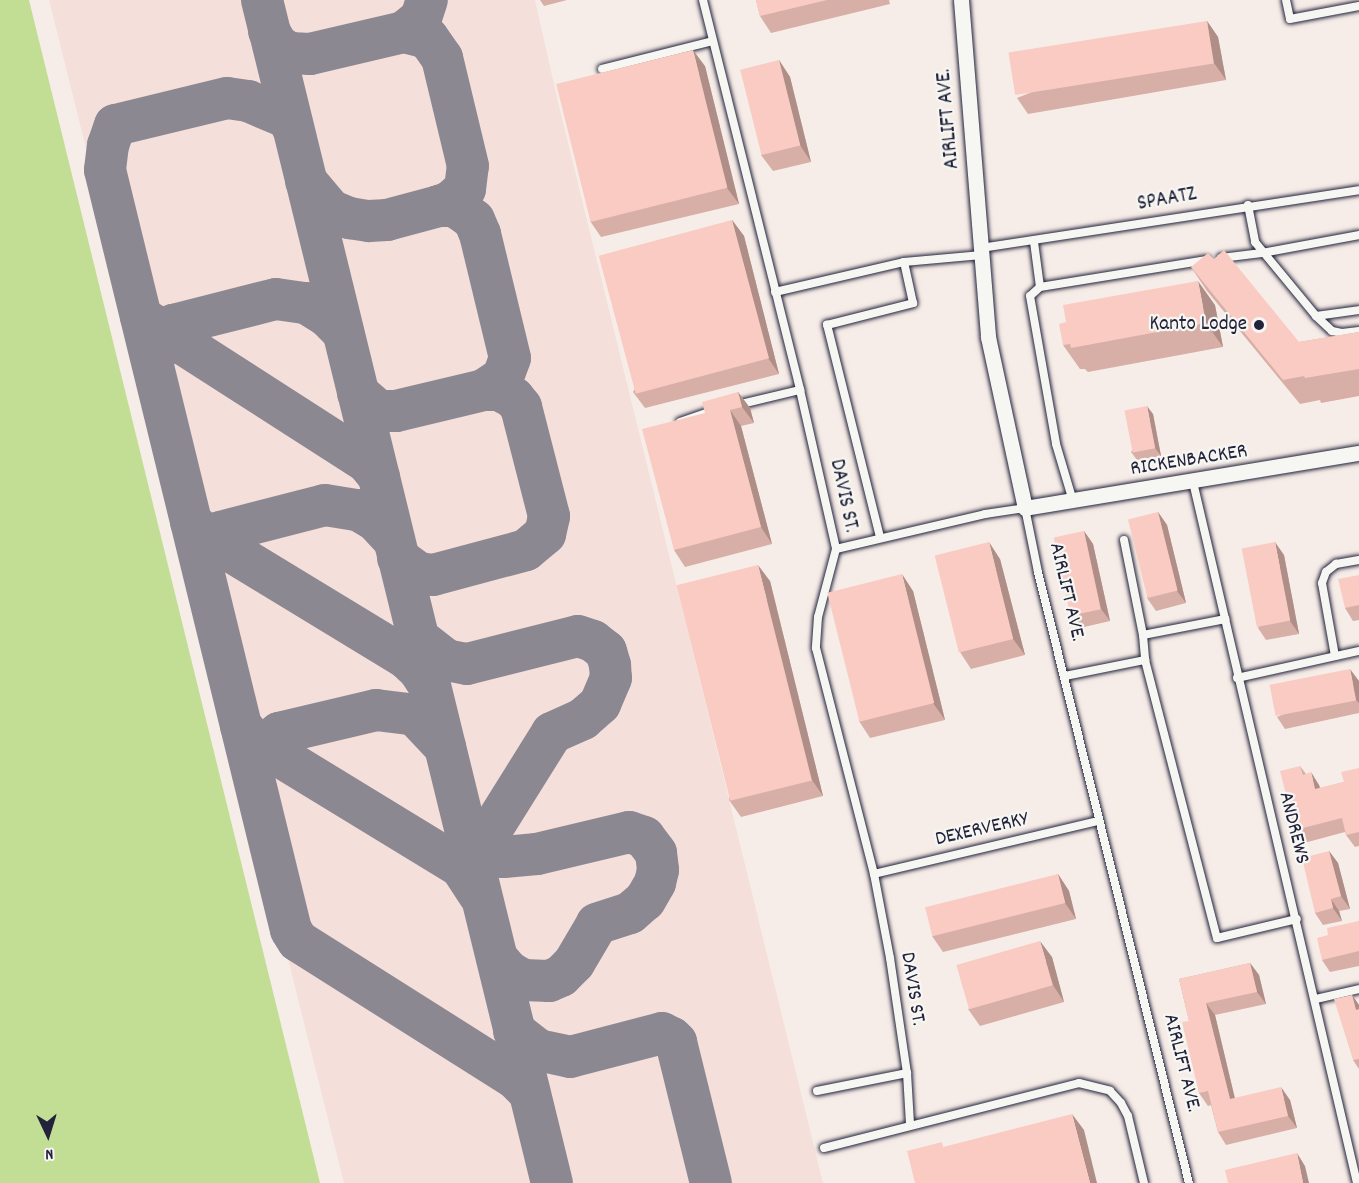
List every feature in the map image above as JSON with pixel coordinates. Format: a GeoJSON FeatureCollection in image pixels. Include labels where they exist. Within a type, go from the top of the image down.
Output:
{"type":"FeatureCollection","features":[{"type":"Feature","properties":{"kind":"street","name":"AIRLIFT AVE."},"geometry":{"type":"LineString","coordinates":[[961,0],[988,337],[1026,508]]}},
{"type":"Feature","properties":{"kind":"street","name":"RICKENBACKER"},"geometry":{"type":"LineString","coordinates":[[1026,508],[1359,453]]}},
{"type":"Feature","properties":{"kind":"lane","name":"DAVIS ST."},"geometry":{"type":"LineString","coordinates":[[703,0],[800,390],[836,549],[818,616],[816,648],[874,874],[890,958],[907,1073],[910,1124]]}},
{"type":"Feature","properties":{"kind":"lane"},"geometry":{"type":"LineString","coordinates":[[1286,0],[1290,19],[1359,6]]}},
{"type":"Feature","properties":{"kind":"lane"},"geometry":{"type":"LineString","coordinates":[[602,69],[713,41]]}},
{"type":"Feature","properties":{"kind":"lane","name":"SPAATZ"},"geometry":{"type":"LineString","coordinates":[[775,292],[904,262],[1248,205],[1359,190]]}},
{"type":"Feature","properties":{"kind":"lane"},"geometry":{"type":"LineString","coordinates":[[1248,205],[1255,242],[1316,316],[1332,331],[1342,333],[1359,331]]}},
{"type":"Feature","properties":{"kind":"lane"},"geometry":{"type":"LineString","coordinates":[[1074,501],[1056,444],[1030,296],[1040,287],[1262,253],[1359,235]]}},
{"type":"Feature","properties":{"kind":"lane"},"geometry":{"type":"LineString","coordinates":[[1034,242],[1040,287]]}},
{"type":"Feature","properties":{"kind":"lane"},"geometry":{"type":"LineString","coordinates":[[880,537],[827,325],[913,303],[904,262]]}},
{"type":"Feature","properties":{"kind":"lane"},"geometry":{"type":"LineString","coordinates":[[1316,316],[1359,310]]}},
{"type":"Feature","properties":{"kind":"lane"},"geometry":{"type":"LineString","coordinates":[[675,424],[692,415],[800,390]]}},
{"type":"Feature","properties":{"kind":"lane","name":"ANDREWS"},"geometry":{"type":"LineString","coordinates":[[1193,482],[1237,678],[1316,999],[1357,1183]]}},
{"type":"Feature","properties":{"kind":"lane"},"geometry":{"type":"LineString","coordinates":[[836,549],[986,514],[1026,508]]}},
{"type":"Feature","properties":{"kind":"lane","name":"AIRLIFT AVE."},"geometry":{"type":"LineString","coordinates":[[1026,508],[1038,572],[1189,1183]]}},
{"type":"Feature","properties":{"kind":"lane"},"geometry":{"type":"LineString","coordinates":[[1124,540],[1143,635],[1145,660],[1217,938],[1297,919]]}},
{"type":"Feature","properties":{"kind":"lane"},"geometry":{"type":"LineString","coordinates":[[1335,656],[1322,583],[1326,572],[1336,564],[1359,560]]}},
{"type":"Feature","properties":{"kind":"lane"},"geometry":{"type":"LineString","coordinates":[[1143,635],[1225,619]]}},
{"type":"Feature","properties":{"kind":"lane"},"geometry":{"type":"LineString","coordinates":[[1237,678],[1359,651]]}},
{"type":"Feature","properties":{"kind":"lane"},"geometry":{"type":"LineString","coordinates":[[1065,676],[1145,660]]}},
{"type":"Feature","properties":{"kind":"lane","name":"DEXERVERKY"},"geometry":{"type":"LineString","coordinates":[[874,874],[1099,821]]}},
{"type":"Feature","properties":{"kind":"lane"},"geometry":{"type":"LineString","coordinates":[[1316,999],[1359,989]]}},
{"type":"Feature","properties":{"kind":"lane"},"geometry":{"type":"LineString","coordinates":[[818,1091],[907,1073]]}},
{"type":"Feature","properties":{"kind":"lane"},"geometry":{"type":"LineString","coordinates":[[824,1148],[910,1124],[1079,1083],[1110,1091],[1128,1116],[1144,1183]]}},
{"type":"Feature","properties":{"kind":"shaded area"},"geometry":{"type":"Polygon","coordinates":[[[49,0],[535,0],[823,1183],[344,1183],[49,0]]]}},
{"type":"Feature","properties":{"kind":"green space"},"geometry":{"type":"Polygon","coordinates":[[[0,0],[29,0],[320,1183],[0,1183],[0,0]]]}},
{"type":"Feature","properties":{"kind":"building"},"geometry":{"type":"Polygon","coordinates":[[[756,0],[827,0],[760,16],[756,0]]]}},
{"type":"Feature","properties":{"kind":"building"},"geometry":{"type":"Polygon","coordinates":[[[1207,21],[1214,63],[1015,95],[1008,52],[1207,21]]]}},
{"type":"Feature","properties":{"kind":"building"},"geometry":{"type":"Polygon","coordinates":[[[693,50],[727,188],[591,222],[556,84],[693,50]]]}},
{"type":"Feature","properties":{"kind":"building"},"geometry":{"type":"Polygon","coordinates":[[[779,60],[800,145],[761,155],[740,70],[779,60]]]}},
{"type":"Feature","properties":{"kind":"building"},"geometry":{"type":"Polygon","coordinates":[[[732,220],[769,358],[636,394],[599,256],[732,220]]]}},
{"type":"Feature","properties":{"kind":"building","name":"Kanto Lodge"},"geometry":{"type":"Polygon","coordinates":[[[1224,250],[1299,342],[1359,332],[1359,369],[1283,380],[1191,267],[1208,253],[1214,259],[1224,250]]]}},
{"type":"Feature","properties":{"kind":"building"},"geometry":{"type":"Polygon","coordinates":[[[1198,281],[1206,323],[1071,348],[1070,344],[1063,345],[1059,324],[1066,322],[1063,305],[1198,281]]]}},
{"type":"Feature","properties":{"kind":"building"},"geometry":{"type":"Polygon","coordinates":[[[738,392],[742,407],[730,410],[761,527],[674,550],[642,429],[705,413],[702,402],[738,392]]]}},
{"type":"Feature","properties":{"kind":"building"},"geometry":{"type":"Polygon","coordinates":[[[1147,406],[1155,448],[1133,453],[1124,410],[1147,406]]]}},
{"type":"Feature","properties":{"kind":"building"},"geometry":{"type":"Polygon","coordinates":[[[1158,512],[1178,591],[1148,598],[1128,519],[1158,512]]]}},
{"type":"Feature","properties":{"kind":"building"},"geometry":{"type":"Polygon","coordinates":[[[1084,531],[1101,609],[1070,616],[1054,537],[1084,531]]]}},
{"type":"Feature","properties":{"kind":"building"},"geometry":{"type":"Polygon","coordinates":[[[989,542],[1013,639],[959,653],[935,556],[989,542]]]}},
{"type":"Feature","properties":{"kind":"building"},"geometry":{"type":"Polygon","coordinates":[[[1275,542],[1290,621],[1257,627],[1242,548],[1275,542]]]}},
{"type":"Feature","properties":{"kind":"building"},"geometry":{"type":"Polygon","coordinates":[[[758,565],[812,780],[730,801],[676,585],[758,565]]]}},
{"type":"Feature","properties":{"kind":"building"},"geometry":{"type":"Polygon","coordinates":[[[902,574],[934,703],[859,722],[827,593],[902,574]]]}},
{"type":"Feature","properties":{"kind":"building"},"geometry":{"type":"Polygon","coordinates":[[[1359,575],[1359,605],[1345,608],[1338,579],[1359,575]]]}},
{"type":"Feature","properties":{"kind":"building"},"geometry":{"type":"Polygon","coordinates":[[[1350,669],[1356,700],[1276,716],[1270,685],[1350,669]]]}},
{"type":"Feature","properties":{"kind":"building"},"geometry":{"type":"Polygon","coordinates":[[[1300,766],[1303,775],[1311,772],[1315,789],[1344,782],[1341,772],[1359,768],[1359,832],[1346,835],[1342,818],[1295,830],[1280,771],[1300,766]]]}},
{"type":"Feature","properties":{"kind":"building"},"geometry":{"type":"Polygon","coordinates":[[[1329,851],[1341,896],[1331,899],[1333,908],[1315,913],[1302,858],[1329,851]]]}},
{"type":"Feature","properties":{"kind":"building"},"geometry":{"type":"Polygon","coordinates":[[[1058,874],[1065,903],[932,936],[925,907],[1058,874]]]}},
{"type":"Feature","properties":{"kind":"building"},"geometry":{"type":"Polygon","coordinates":[[[1359,921],[1359,951],[1322,960],[1317,938],[1328,935],[1327,928],[1359,921]]]}},
{"type":"Feature","properties":{"kind":"building"},"geometry":{"type":"Polygon","coordinates":[[[1040,941],[1053,985],[969,1009],[956,965],[1040,941]]]}},
{"type":"Feature","properties":{"kind":"building"},"geometry":{"type":"Polygon","coordinates":[[[1250,963],[1257,992],[1206,1003],[1230,1099],[1281,1087],[1288,1116],[1218,1132],[1208,1091],[1199,1093],[1182,1022],[1189,1021],[1179,979],[1250,963]]]}},
{"type":"Feature","properties":{"kind":"building"},"geometry":{"type":"Polygon","coordinates":[[[1352,995],[1356,1010],[1359,1009],[1359,1059],[1353,1060],[1334,999],[1352,995]]]}},
{"type":"Feature","properties":{"kind":"building"},"geometry":{"type":"Polygon","coordinates":[[[1072,1114],[1090,1183],[915,1183],[907,1151],[942,1142],[943,1147],[1072,1114]]]}},
{"type":"Feature","properties":{"kind":"building"},"geometry":{"type":"Polygon","coordinates":[[[1297,1153],[1303,1183],[1228,1183],[1225,1170],[1297,1153]]]}},
{"type":"Feature","properties":{"kind":"taxiway"},"geometry":{"type":"LineString","coordinates":[[262,0],[552,1183]]}},
{"type":"Feature","properties":{"kind":"taxiway"},"geometry":{"type":"LineString","coordinates":[[269,31],[277,45],[290,53],[310,54],[404,32],[421,18],[427,0]]}},
{"type":"Feature","properties":{"kind":"taxiway"},"geometry":{"type":"LineString","coordinates":[[306,181],[330,210],[349,218],[369,221],[387,220],[439,206],[450,202],[465,189],[468,166],[442,58],[428,38],[404,32]]}},
{"type":"Feature","properties":{"kind":"taxiway"},"geometry":{"type":"LineString","coordinates":[[293,128],[288,118],[248,101],[227,98],[115,125],[108,145],[105,170],[291,930],[298,941],[515,1078],[529,1092]]}},
{"type":"Feature","properties":{"kind":"taxiway"},"geometry":{"type":"LineString","coordinates":[[358,393],[379,411],[396,411],[484,390],[503,377],[510,358],[480,234],[474,220],[462,211],[453,206],[439,206]]}},
{"type":"Feature","properties":{"kind":"taxiway"},"geometry":{"type":"LineString","coordinates":[[158,351],[161,338],[173,325],[276,299],[306,303],[328,317],[343,332]]}},
{"type":"Feature","properties":{"kind":"taxiway"},"geometry":{"type":"LineString","coordinates":[[141,317],[367,462],[379,477]]}},
{"type":"Feature","properties":{"kind":"taxiway"},"geometry":{"type":"LineString","coordinates":[[398,558],[419,573],[433,575],[526,550],[545,534],[549,516],[521,407],[514,398],[499,390],[484,390]]}},
{"type":"Feature","properties":{"kind":"taxiway"},"geometry":{"type":"LineString","coordinates":[[205,560],[207,550],[220,532],[325,505],[358,510],[376,521],[394,540]]}},
{"type":"Feature","properties":{"kind":"taxiway"},"geometry":{"type":"LineString","coordinates":[[191,522],[209,538],[405,657],[419,670],[430,687]]}},
{"type":"Feature","properties":{"kind":"taxiway"},"geometry":{"type":"LineString","coordinates":[[422,641],[446,660],[467,664],[578,636],[593,641],[606,651],[610,665],[611,678],[600,704],[583,719],[552,733],[482,845],[475,871]]}},
{"type":"Feature","properties":{"kind":"taxiway"},"geometry":{"type":"LineString","coordinates":[[253,768],[265,747],[279,733],[376,710],[415,715],[445,747]]}},
{"type":"Feature","properties":{"kind":"taxiway"},"geometry":{"type":"LineString","coordinates":[[241,726],[253,740],[461,867],[479,895]]}},
{"type":"Feature","properties":{"kind":"taxiway"},"geometry":{"type":"LineString","coordinates":[[466,832],[490,853],[503,857],[537,854],[629,832],[644,837],[656,853],[658,870],[655,883],[645,900],[630,913],[597,924],[574,963],[561,976],[549,981],[523,980],[509,972],[497,958]]}},
{"type":"Feature","properties":{"kind":"taxiway"},"geometry":{"type":"LineString","coordinates":[[514,1031],[538,1050],[570,1057],[662,1033],[672,1038],[676,1042],[711,1183]]}},
{"type":"Feature","properties":{"kind":"place","name":"Kanto Lodge"},"geometry":{"type":"Point","coordinates":[1259,325]}}]}
